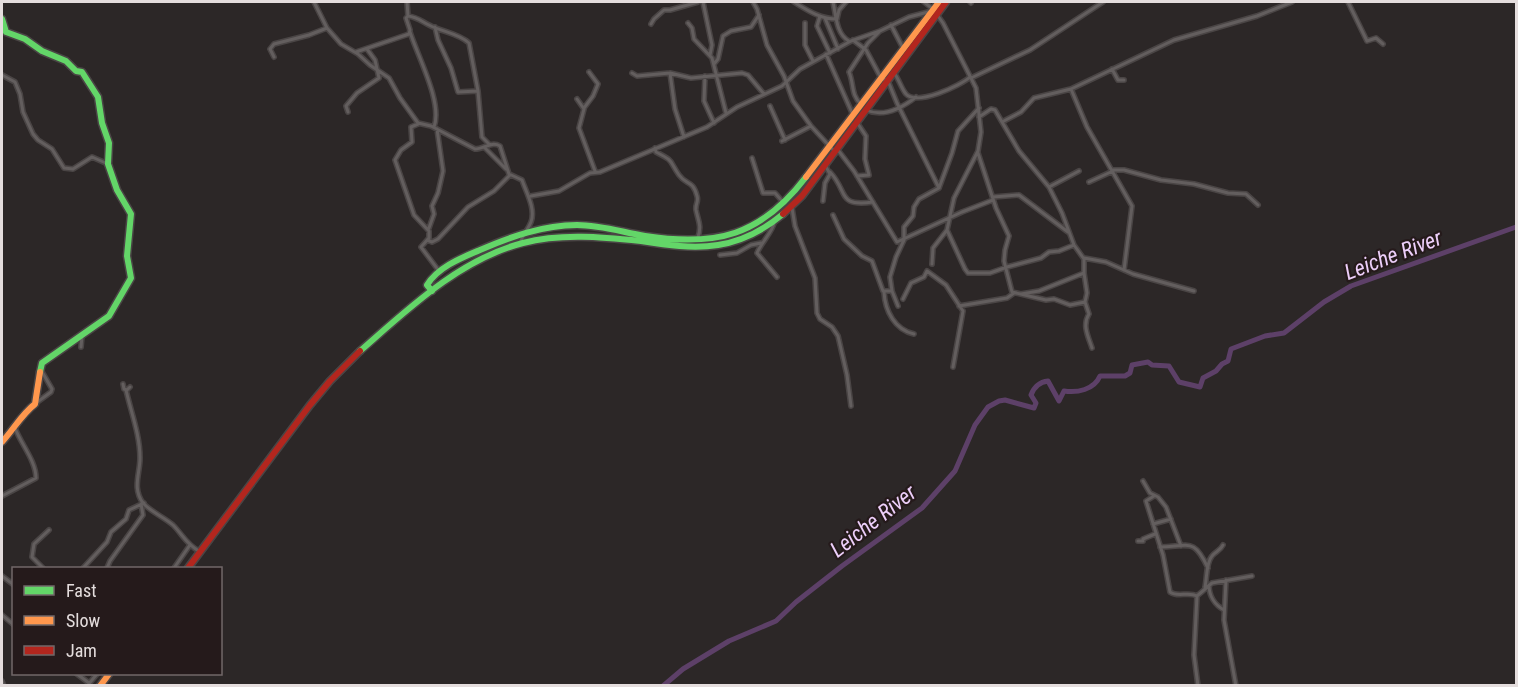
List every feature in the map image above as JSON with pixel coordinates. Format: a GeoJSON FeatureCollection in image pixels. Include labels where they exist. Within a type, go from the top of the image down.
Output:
{"type":"FeatureCollection","features":[{"type":"Feature","properties":{"kind":"main road"},"geometry":{"type":"LineString","coordinates":[[884,79],[894,73],[939,2]]}},
{"type":"Feature","properties":{"kind":"main road"},"geometry":{"type":"LineString","coordinates":[[189,567],[296,423],[331,380],[373,339],[447,279],[485,257],[520,244],[577,236],[680,247],[708,246],[743,239],[774,222],[792,207],[825,165],[856,122],[903,48],[934,11],[946,2]]}},
{"type":"Feature","properties":{"kind":"main road"},"geometry":{"type":"LineString","coordinates":[[2,19],[6,32],[66,61],[86,75],[99,100],[101,118],[109,143],[108,164],[117,190],[132,214],[127,256],[131,279],[119,296],[110,316],[42,363],[34,404],[2,442]]}},
{"type":"Feature","properties":{"kind":"main road"},"geometry":{"type":"LineString","coordinates":[[432,291],[428,287],[431,277],[478,250],[525,232],[588,225],[646,236],[720,238],[746,230],[785,202],[853,116],[864,107]]}},
{"type":"Feature","properties":{"kind":"street"},"geometry":{"type":"LineString","coordinates":[[314,2],[327,28],[341,45],[356,52],[389,78],[404,104],[420,124]]}},
{"type":"Feature","properties":{"kind":"street"},"geometry":{"type":"LineString","coordinates":[[407,2],[410,32],[432,91],[436,115],[435,128],[443,171],[438,193],[432,206],[434,214],[427,240],[422,247],[439,272]]}},
{"type":"Feature","properties":{"kind":"street"},"geometry":{"type":"LineString","coordinates":[[651,24],[664,10],[700,2],[712,45],[710,55]]}},
{"type":"Feature","properties":{"kind":"street"},"geometry":{"type":"LineString","coordinates":[[753,2],[767,45],[780,67],[793,101],[828,147],[836,150],[856,176],[897,243],[984,202],[1018,195],[1070,235]]}},
{"type":"Feature","properties":{"kind":"street"},"geometry":{"type":"LineString","coordinates":[[796,2],[822,17],[837,19]]}},
{"type":"Feature","properties":{"kind":"street"},"geometry":{"type":"LineString","coordinates":[[833,2],[843,37],[864,48],[884,79],[939,188]]}},
{"type":"Feature","properties":{"kind":"street"},"geometry":{"type":"LineString","coordinates":[[837,19],[839,10],[846,2]]}},
{"type":"Feature","properties":{"kind":"street"},"geometry":{"type":"LineString","coordinates":[[924,2],[943,23],[977,92],[981,132],[978,151],[954,198],[947,230],[933,248],[932,264]]}},
{"type":"Feature","properties":{"kind":"street"},"geometry":{"type":"LineString","coordinates":[[880,31],[864,48],[849,72],[855,96],[864,107],[877,113],[899,108],[916,97],[946,91],[1030,50],[1103,2]]}},
{"type":"Feature","properties":{"kind":"street"},"geometry":{"type":"LineString","coordinates":[[1002,122],[1021,111],[1034,98],[1071,89],[1174,40],[1257,16],[1292,2]]}},
{"type":"Feature","properties":{"kind":"street"},"geometry":{"type":"LineString","coordinates":[[1348,2],[1368,41],[1376,38],[1383,44]]}},
{"type":"Feature","properties":{"kind":"street"},"geometry":{"type":"LineString","coordinates":[[530,198],[564,189],[595,171],[600,172],[684,137],[786,83],[800,69],[852,41],[909,17],[934,11]]}},
{"type":"Feature","properties":{"kind":"street"},"geometry":{"type":"LineString","coordinates":[[408,15],[417,17],[469,43],[478,91],[482,137],[490,144],[500,146],[506,170]]}},
{"type":"Feature","properties":{"kind":"street"},"geometry":{"type":"LineString","coordinates":[[714,64],[718,59],[723,36],[731,31],[751,27],[759,15]]}},
{"type":"Feature","properties":{"kind":"street"},"geometry":{"type":"LineString","coordinates":[[822,17],[837,49]]}},
{"type":"Feature","properties":{"kind":"street"},"geometry":{"type":"LineString","coordinates":[[822,17],[817,26],[853,116]]}},
{"type":"Feature","properties":{"kind":"street"},"geometry":{"type":"LineString","coordinates":[[805,22],[805,45],[813,61]]}},
{"type":"Feature","properties":{"kind":"street"},"geometry":{"type":"LineString","coordinates":[[688,23],[692,28],[694,39],[710,55],[714,64],[726,113]]}},
{"type":"Feature","properties":{"kind":"street"},"geometry":{"type":"LineString","coordinates":[[891,25],[903,48]]}},
{"type":"Feature","properties":{"kind":"street"},"geometry":{"type":"LineString","coordinates":[[435,27],[458,92],[478,91]]}},
{"type":"Feature","properties":{"kind":"street"},"geometry":{"type":"LineString","coordinates":[[274,57],[270,49],[274,44],[327,28]]}},
{"type":"Feature","properties":{"kind":"street"},"geometry":{"type":"LineString","coordinates":[[356,52],[410,32]]}},
{"type":"Feature","properties":{"kind":"street"},"geometry":{"type":"LineString","coordinates":[[348,112],[345,106],[357,93],[377,80],[378,70],[368,49]]}},
{"type":"Feature","properties":{"kind":"street"},"geometry":{"type":"LineString","coordinates":[[1112,69],[1119,80],[1124,80]]}},
{"type":"Feature","properties":{"kind":"street"},"geometry":{"type":"LineString","coordinates":[[589,72],[598,84],[584,108],[579,128],[595,171]]}},
{"type":"Feature","properties":{"kind":"street"},"geometry":{"type":"LineString","coordinates":[[632,73],[637,76],[670,73],[691,78],[747,74],[764,94]]}},
{"type":"Feature","properties":{"kind":"street"},"geometry":{"type":"LineString","coordinates":[[670,73],[675,109],[684,137]]}},
{"type":"Feature","properties":{"kind":"street"},"geometry":{"type":"LineString","coordinates":[[894,73],[907,94],[916,97]]}},
{"type":"Feature","properties":{"kind":"street"},"geometry":{"type":"LineString","coordinates":[[2,75],[15,82],[23,112],[31,130],[38,140],[52,149],[64,168],[73,169],[91,157],[108,164]]}},
{"type":"Feature","properties":{"kind":"street"},"geometry":{"type":"LineString","coordinates":[[705,76],[704,101],[714,123]]}},
{"type":"Feature","properties":{"kind":"street"},"geometry":{"type":"LineString","coordinates":[[1071,89],[1087,127],[1132,206],[1124,270]]}},
{"type":"Feature","properties":{"kind":"street"},"geometry":{"type":"LineString","coordinates":[[577,99],[584,108]]}},
{"type":"Feature","properties":{"kind":"street"},"geometry":{"type":"LineString","coordinates":[[770,106],[784,141],[811,126]]}},
{"type":"Feature","properties":{"kind":"street"},"geometry":{"type":"LineString","coordinates":[[898,306],[892,291],[891,276],[904,240],[904,227],[913,216],[914,207],[919,199],[939,188],[958,131],[979,108]]}},
{"type":"Feature","properties":{"kind":"street"},"geometry":{"type":"LineString","coordinates":[[979,117],[993,109],[1019,151],[1049,188],[1074,244],[1083,258],[1087,293],[1085,302],[1089,314],[1086,317],[1086,331],[1092,348]]}},
{"type":"Feature","properties":{"kind":"street"},"geometry":{"type":"LineString","coordinates":[[856,122],[866,136],[865,156],[869,176],[856,176]]}},
{"type":"Feature","properties":{"kind":"street"},"geometry":{"type":"LineString","coordinates":[[429,230],[414,215],[394,159],[400,150],[412,142],[411,127],[420,124],[435,128],[478,149],[490,144]]}},
{"type":"Feature","properties":{"kind":"street"},"geometry":{"type":"LineString","coordinates":[[484,147],[510,175],[519,178],[530,198],[532,217],[520,244]]}},
{"type":"Feature","properties":{"kind":"street"},"geometry":{"type":"LineString","coordinates":[[655,148],[658,153],[669,158],[682,178],[694,186],[698,198],[696,207],[700,223],[698,237]]}},
{"type":"Feature","properties":{"kind":"street"},"geometry":{"type":"LineString","coordinates":[[978,151],[993,199],[1010,236],[1004,261],[1011,290],[1019,294],[1046,300],[1054,299],[1070,305],[1085,302]]}},
{"type":"Feature","properties":{"kind":"street"},"geometry":{"type":"LineString","coordinates":[[752,158],[764,193],[775,193],[780,201],[785,202]]}},
{"type":"Feature","properties":{"kind":"street"},"geometry":{"type":"LineString","coordinates":[[825,165],[838,181],[846,199],[873,202]]}},
{"type":"Feature","properties":{"kind":"street"},"geometry":{"type":"LineString","coordinates":[[1089,182],[1113,171],[1124,170],[1161,180],[1194,184],[1228,193],[1246,194],[1258,205]]}},
{"type":"Feature","properties":{"kind":"street"},"geometry":{"type":"LineString","coordinates":[[1049,188],[1079,171]]}},
{"type":"Feature","properties":{"kind":"street"},"geometry":{"type":"LineString","coordinates":[[823,201],[825,183],[830,172]]}},
{"type":"Feature","properties":{"kind":"street"},"geometry":{"type":"LineString","coordinates":[[427,240],[432,242],[438,239],[468,207],[494,191],[510,175]]}},
{"type":"Feature","properties":{"kind":"street"},"geometry":{"type":"LineString","coordinates":[[792,207],[795,226],[815,278],[817,313],[820,319],[832,327],[838,336],[851,406]]}},
{"type":"Feature","properties":{"kind":"street"},"geometry":{"type":"LineString","coordinates":[[833,215],[844,239],[862,256],[872,261],[892,319],[901,330],[914,334]]}},
{"type":"Feature","properties":{"kind":"street"},"geometry":{"type":"LineString","coordinates":[[774,222],[773,230],[761,243],[757,255],[764,260],[777,277]]}},
{"type":"Feature","properties":{"kind":"street"},"geometry":{"type":"LineString","coordinates":[[947,230],[968,273],[990,273],[1029,262],[1049,252],[1059,251],[1074,244]]}},
{"type":"Feature","properties":{"kind":"street"},"geometry":{"type":"LineString","coordinates":[[720,255],[737,253],[761,243]]}},
{"type":"Feature","properties":{"kind":"street"},"geometry":{"type":"LineString","coordinates":[[1083,258],[1106,262],[1166,284],[1194,291]]}},
{"type":"Feature","properties":{"kind":"street"},"geometry":{"type":"LineString","coordinates":[[903,299],[911,283],[924,277],[927,271],[946,285],[963,313],[953,367]]}},
{"type":"Feature","properties":{"kind":"street"},"geometry":{"type":"LineString","coordinates":[[1019,294],[1039,291],[1084,273]]}},
{"type":"Feature","properties":{"kind":"street"},"geometry":{"type":"LineString","coordinates":[[884,292],[892,291]]}},
{"type":"Feature","properties":{"kind":"street"},"geometry":{"type":"LineString","coordinates":[[959,306],[1004,298],[1014,292]]}},
{"type":"Feature","properties":{"kind":"street"},"geometry":{"type":"LineString","coordinates":[[81,347],[82,336]]}},
{"type":"Feature","properties":{"kind":"street"},"geometry":{"type":"LineString","coordinates":[[34,404],[51,393],[52,389],[40,369]]}},
{"type":"Feature","properties":{"kind":"street"},"geometry":{"type":"LineString","coordinates":[[107,567],[143,515],[136,483],[140,464],[139,448],[126,390]]}},
{"type":"Feature","properties":{"kind":"street"},"geometry":{"type":"LineString","coordinates":[[2,496],[36,478],[33,465],[15,428]]}},
{"type":"Feature","properties":{"kind":"street"},"geometry":{"type":"LineString","coordinates":[[1143,481],[1145,488],[1158,497],[1166,507],[1180,546]]}},
{"type":"Feature","properties":{"kind":"street"},"geometry":{"type":"LineString","coordinates":[[1154,496],[1146,501],[1160,547],[1170,592],[1174,595],[1197,596]]}},
{"type":"Feature","properties":{"kind":"street"},"geometry":{"type":"LineString","coordinates":[[142,504],[175,527],[190,545],[200,551]]}},
{"type":"Feature","properties":{"kind":"street"},"geometry":{"type":"LineString","coordinates":[[84,567],[107,542],[111,532],[126,519],[129,510],[142,504]]}},
{"type":"Feature","properties":{"kind":"street"},"geometry":{"type":"LineString","coordinates":[[1153,524],[1171,519]]}},
{"type":"Feature","properties":{"kind":"street"},"geometry":{"type":"LineString","coordinates":[[42,567],[32,557],[32,549],[34,544],[49,530]]}},
{"type":"Feature","properties":{"kind":"street"},"geometry":{"type":"LineString","coordinates":[[1138,542],[1155,534]]}},
{"type":"Feature","properties":{"kind":"street"},"geometry":{"type":"LineString","coordinates":[[175,567],[190,545]]}},
{"type":"Feature","properties":{"kind":"street"},"geometry":{"type":"LineString","coordinates":[[1160,547],[1191,545],[1196,548],[1208,568]]}},
{"type":"Feature","properties":{"kind":"street"},"geometry":{"type":"LineString","coordinates":[[1223,545],[1212,556],[1208,568],[1207,586],[1214,602],[1224,610]]}},
{"type":"Feature","properties":{"kind":"street"},"geometry":{"type":"LineString","coordinates":[[1198,686],[1194,655],[1197,596],[1207,586],[1252,576]]}},
{"type":"Feature","properties":{"kind":"street"},"geometry":{"type":"LineString","coordinates":[[1226,580],[1225,628],[1236,686]]}},
{"type":"Feature","properties":{"kind":"street"},"geometry":{"type":"LineString","coordinates":[[2,681],[4,686]]}},
{"type":"Feature","properties":{"kind":"waterway","name":"Leiche River"},"geometry":{"type":"LineString","coordinates":[[663,686],[683,669],[729,641],[776,621],[842,566],[922,508],[955,471],[975,425],[988,407],[999,401],[1005,400],[1034,408],[1036,403],[1031,395],[1035,387],[1042,382],[1048,381],[1059,401],[1064,391],[1085,390],[1094,385],[1100,376],[1125,376],[1130,373],[1132,365],[1148,362],[1152,365],[1169,366],[1179,382],[1200,387],[1203,378],[1228,361],[1231,349],[1265,336],[1284,333],[1324,302],[1351,286],[1516,227]]}},
{"type":"Feature","properties":{"kind":"traffic: fast"},"geometry":{"type":"LineString","coordinates":[[2,19],[6,32],[25,39],[42,51],[66,61],[76,71],[82,72],[98,97],[102,123],[109,143],[108,164],[117,190],[131,214],[127,256],[131,278],[109,316],[42,363],[40,372]]}},
{"type":"Feature","properties":{"kind":"traffic: fast"},"geometry":{"type":"LineString","coordinates":[[432,291],[427,285],[444,268],[491,245],[539,229],[577,225],[594,226],[645,236],[694,240],[735,233],[772,213],[806,177]]}},
{"type":"Feature","properties":{"kind":"traffic: fast"},"geometry":{"type":"LineString","coordinates":[[360,351],[416,303],[456,273],[500,251],[523,243],[552,238],[582,237],[679,246],[709,246],[745,237],[769,225],[783,214]]}},
{"type":"Feature","properties":{"kind":"traffic: slow"},"geometry":{"type":"LineString","coordinates":[[806,177],[939,2]]}},
{"type":"Feature","properties":{"kind":"traffic: slow"},"geometry":{"type":"LineString","coordinates":[[2,442],[35,404],[40,372]]}},
{"type":"Feature","properties":{"kind":"traffic: slow"},"geometry":{"type":"LineString","coordinates":[[100,686],[108,675]]}},
{"type":"Feature","properties":{"kind":"traffic: jam"},"geometry":{"type":"LineString","coordinates":[[783,214],[802,196],[946,2]]}},
{"type":"Feature","properties":{"kind":"traffic: jam"},"geometry":{"type":"LineString","coordinates":[[189,567],[310,405],[360,351]]}}]}
